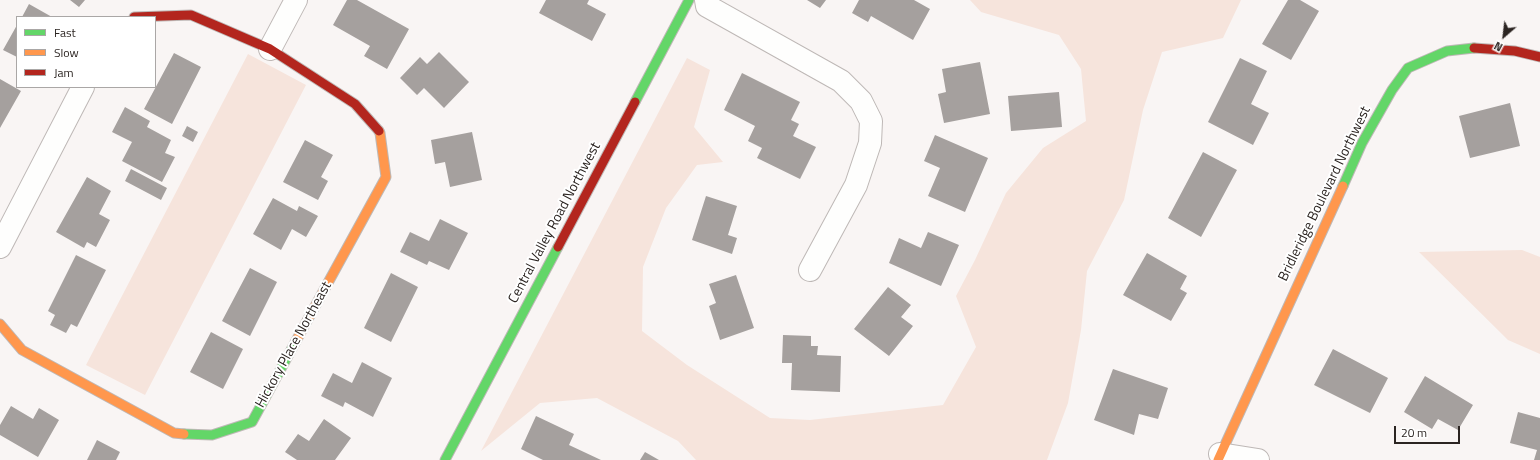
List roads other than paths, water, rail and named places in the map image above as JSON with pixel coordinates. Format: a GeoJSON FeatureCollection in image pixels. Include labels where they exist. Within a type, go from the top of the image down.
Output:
{"type":"FeatureCollection","features":[{"type":"Feature","properties":{"kind":"street"},"geometry":{"type":"LineString","coordinates":[[270,49],[296,0]]}},
{"type":"Feature","properties":{"kind":"street","name":"Central Valley Road Northwest"},"geometry":{"type":"LineString","coordinates":[[445,460],[689,0]]}},
{"type":"Feature","properties":{"kind":"street"},"geometry":{"type":"LineString","coordinates":[[706,0],[708,6],[841,81],[861,101],[871,121],[870,143],[856,185],[810,270]]}},
{"type":"Feature","properties":{"kind":"street","name":"Hickory Place Northeast"},"geometry":{"type":"LineString","coordinates":[[0,324],[22,350],[174,432],[212,435],[252,422],[386,177],[380,133],[355,104],[270,49],[191,15],[156,16]]}},
{"type":"Feature","properties":{"kind":"street","name":"Bridleridge Boulevard Northwest"},"geometry":{"type":"LineString","coordinates":[[1219,457],[1362,142],[1392,90],[1408,68],[1447,51],[1477,48],[1514,51],[1540,57]]}},
{"type":"Feature","properties":{"kind":"street"},"geometry":{"type":"LineString","coordinates":[[0,247],[82,88]]}},
{"type":"Feature","properties":{"kind":"street"},"geometry":{"type":"LineString","coordinates":[[1219,457],[1258,460]]}}]}
